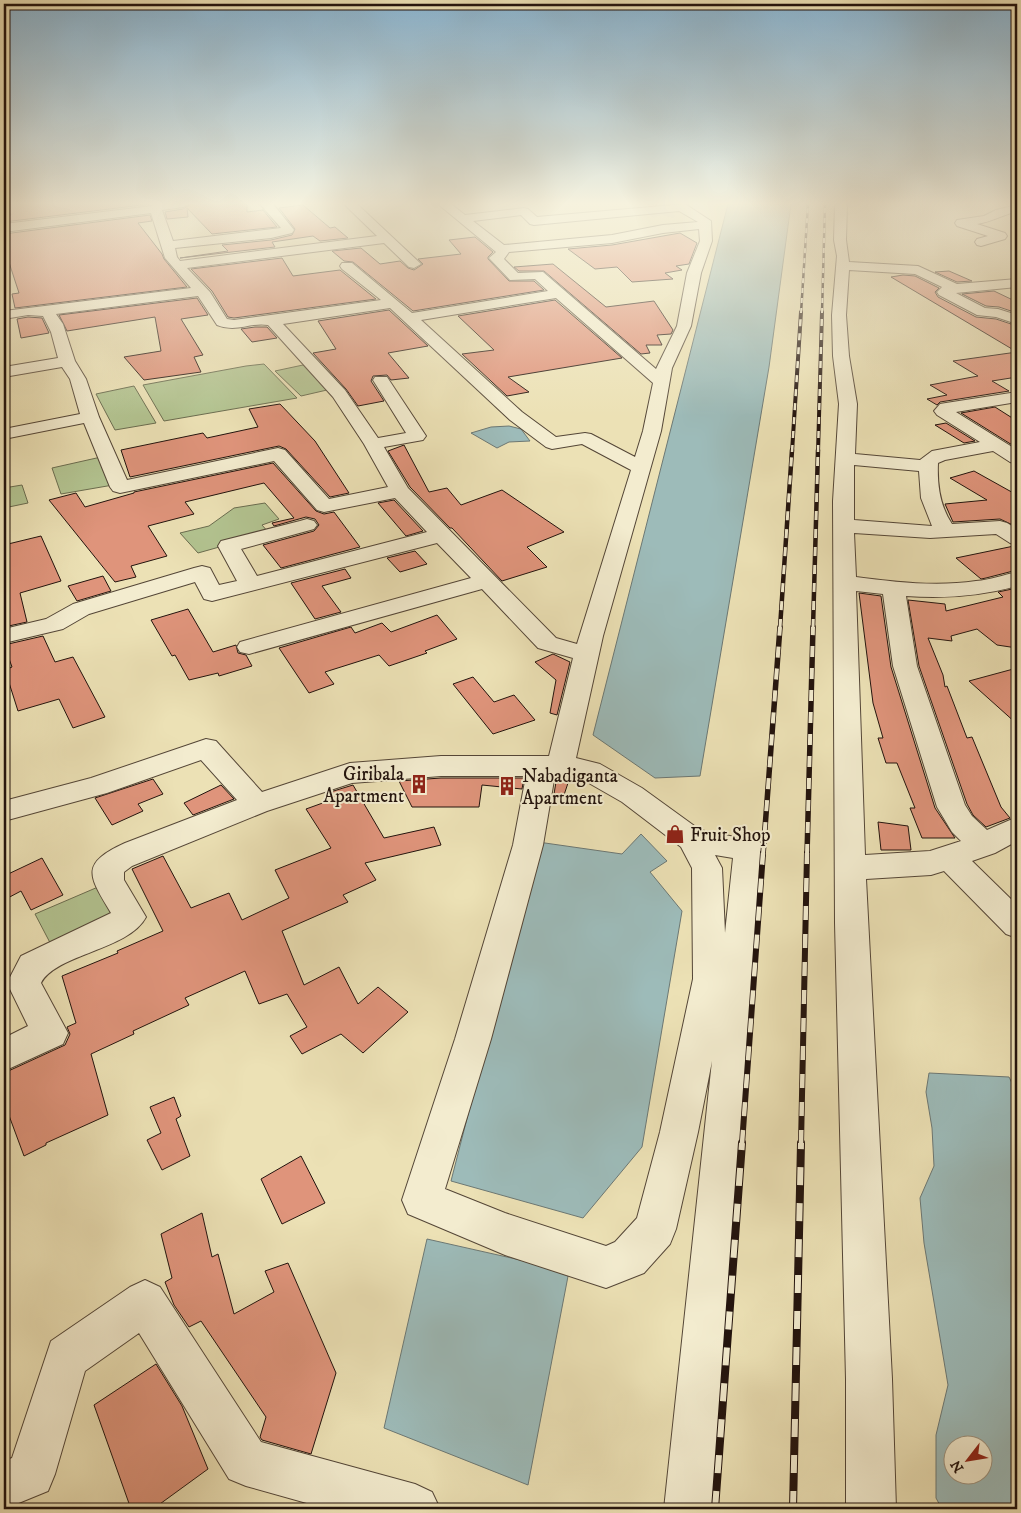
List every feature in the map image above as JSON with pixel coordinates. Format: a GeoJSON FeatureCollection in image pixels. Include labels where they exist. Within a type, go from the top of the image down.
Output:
{"type":"FeatureCollection","features":[{"type":"Feature","properties":{"kind":"street"},"geometry":{"type":"LineString","coordinates":[[185,275],[201,291],[212,309],[225,324],[270,321],[393,302]]}},
{"type":"Feature","properties":{"kind":"street"},"geometry":{"type":"LineString","coordinates":[[357,275],[393,302],[516,416],[552,443],[584,438],[641,468]]}},
{"type":"Feature","properties":{"kind":"street"},"geometry":{"type":"LineString","coordinates":[[512,275],[515,277],[538,275],[661,382]]}},
{"type":"Feature","properties":{"kind":"street"},"geometry":{"type":"LineString","coordinates":[[4,1055],[50,1033],[24,983],[33,966],[54,954],[113,928],[130,917],[108,881],[110,867],[121,858],[257,804],[350,773],[441,766],[552,765],[590,771],[632,795],[692,840],[707,868],[710,979],[679,1132],[655,1229],[629,1258],[606,1267],[505,1234],[422,1200],[473,1039],[528,845],[552,765],[586,654],[652,431],[664,368],[684,326],[694,275]]}},
{"type":"Feature","properties":{"kind":"street"},"geometry":{"type":"LineString","coordinates":[[841,275],[839,315],[841,356],[848,404],[843,501],[847,773],[852,868],[851,923],[869,1379],[871,1509]]}},
{"type":"Feature","properties":{"kind":"street"},"geometry":{"type":"LineString","coordinates":[[926,275],[952,289]]}},
{"type":"Feature","properties":{"kind":"street"},"geometry":{"type":"LineString","coordinates":[[1017,283],[952,289],[944,292],[982,312],[998,313],[1017,320]]}},
{"type":"Feature","properties":{"kind":"street"},"geometry":{"type":"LineString","coordinates":[[4,315],[201,291]]}},
{"type":"Feature","properties":{"kind":"street"},"geometry":{"type":"LineString","coordinates":[[409,318],[560,293]]}},
{"type":"Feature","properties":{"kind":"street"},"geometry":{"type":"LineString","coordinates":[[45,311],[51,315],[66,361],[78,379],[90,417],[120,486],[278,454],[324,506],[400,491]]}},
{"type":"Feature","properties":{"kind":"street"},"geometry":{"type":"LineString","coordinates":[[270,321],[339,394],[373,444],[400,491],[441,535],[547,643],[586,654]]}},
{"type":"Feature","properties":{"kind":"street"},"geometry":{"type":"LineString","coordinates":[[4,372],[66,361]]}},
{"type":"Feature","properties":{"kind":"street"},"geometry":{"type":"LineString","coordinates":[[373,444],[418,436],[381,380]]}},
{"type":"Feature","properties":{"kind":"street"},"geometry":{"type":"LineString","coordinates":[[1017,397],[943,410],[1017,458]]}},
{"type":"Feature","properties":{"kind":"street"},"geometry":{"type":"LineString","coordinates":[[4,434],[90,417]]}},
{"type":"Feature","properties":{"kind":"street"},"geometry":{"type":"LineString","coordinates":[[947,532],[937,520],[932,508],[929,461],[940,455],[996,445]]}},
{"type":"Feature","properties":{"kind":"street"},"geometry":{"type":"LineString","coordinates":[[846,459],[928,466]]}},
{"type":"Feature","properties":{"kind":"street"},"geometry":{"type":"LineString","coordinates":[[250,584],[229,546],[307,525]]}},
{"type":"Feature","properties":{"kind":"street"},"geometry":{"type":"LineString","coordinates":[[844,526],[947,532],[1000,527],[1017,539]]}},
{"type":"Feature","properties":{"kind":"street"},"geometry":{"type":"LineString","coordinates":[[4,636],[72,618],[82,609],[202,573],[212,594],[441,535]]}},
{"type":"Feature","properties":{"kind":"street"},"geometry":{"type":"LineString","coordinates":[[844,583],[956,591],[984,588],[1017,579]]}},
{"type":"Feature","properties":{"kind":"street"},"geometry":{"type":"LineString","coordinates":[[249,648],[487,582]]}},
{"type":"Feature","properties":{"kind":"street"},"geometry":{"type":"LineString","coordinates":[[893,588],[905,666],[951,807],[962,824],[984,845]]}},
{"type":"Feature","properties":{"kind":"street"},"geometry":{"type":"LineString","coordinates":[[4,811],[97,786],[206,748],[257,804]]}},
{"type":"Feature","properties":{"kind":"street"},"geometry":{"type":"LineString","coordinates":[[852,868],[931,863],[984,845],[1017,828]]}},
{"type":"Feature","properties":{"kind":"street"},"geometry":{"type":"LineString","coordinates":[[689,1509],[748,850],[692,840]]}},
{"type":"Feature","properties":{"kind":"street"},"geometry":{"type":"LineString","coordinates":[[949,857],[1017,925]]}},
{"type":"Feature","properties":{"kind":"street"},"geometry":{"type":"LineString","coordinates":[[4,1486],[31,1474],[67,1357],[145,1302],[246,1462],[415,1509]]}},
{"type":"Feature","properties":{"kind":"green space"},"geometry":{"type":"Polygon","coordinates":[[[264,364],[297,398],[164,421],[143,385],[246,366],[264,364]]]}},
{"type":"Feature","properties":{"kind":"green space"},"geometry":{"type":"Polygon","coordinates":[[[303,365],[327,390],[301,396],[275,371],[303,365]]]}},
{"type":"Feature","properties":{"kind":"green space"},"geometry":{"type":"Polygon","coordinates":[[[134,386],[156,423],[115,430],[96,394],[134,386]]]}},
{"type":"Feature","properties":{"kind":"green space"},"geometry":{"type":"Polygon","coordinates":[[[101,457],[113,485],[61,494],[52,468],[101,457]]]}},
{"type":"Feature","properties":{"kind":"green space"},"geometry":{"type":"Polygon","coordinates":[[[22,485],[28,503],[4,508],[4,488],[22,485]]]}},
{"type":"Feature","properties":{"kind":"green space"},"geometry":{"type":"Polygon","coordinates":[[[265,503],[279,519],[262,525],[269,533],[198,553],[180,533],[209,526],[234,508],[265,503]]]}},
{"type":"Feature","properties":{"kind":"green space"},"geometry":{"type":"Polygon","coordinates":[[[105,884],[125,917],[57,956],[35,914],[105,884]]]}},
{"type":"Feature","properties":{"kind":"water"},"geometry":{"type":"Polygon","coordinates":[[[710,275],[781,275],[769,367],[700,776],[655,778],[593,735],[710,275]]]}},
{"type":"Feature","properties":{"kind":"water"},"geometry":{"type":"Polygon","coordinates":[[[509,426],[521,429],[530,441],[509,442],[497,448],[471,433],[491,427],[509,426]]]}},
{"type":"Feature","properties":{"kind":"water"},"geometry":{"type":"Polygon","coordinates":[[[641,834],[667,861],[650,872],[682,911],[642,1147],[583,1218],[451,1181],[538,842],[622,854],[641,834]]]}},
{"type":"Feature","properties":{"kind":"water"},"geometry":{"type":"Polygon","coordinates":[[[929,1073],[1009,1077],[1017,1093],[1017,1509],[942,1509],[936,1498],[936,1435],[948,1385],[924,1243],[920,1198],[934,1166],[932,1128],[926,1092],[929,1073]]]}},
{"type":"Feature","properties":{"kind":"water"},"geometry":{"type":"Polygon","coordinates":[[[427,1239],[569,1271],[528,1485],[384,1428],[427,1239]]]}},
{"type":"Feature","properties":{"kind":"building"},"geometry":{"type":"Polygon","coordinates":[[[13,275],[177,275],[187,287],[15,308],[12,294],[19,293],[13,275]]]}},
{"type":"Feature","properties":{"kind":"building"},"geometry":{"type":"Polygon","coordinates":[[[196,275],[346,275],[376,299],[234,318],[228,317],[212,291],[196,275]]]}},
{"type":"Feature","properties":{"kind":"building"},"geometry":{"type":"Polygon","coordinates":[[[368,275],[503,275],[509,281],[534,281],[544,290],[413,311],[368,275]]]}},
{"type":"Feature","properties":{"kind":"building"},"geometry":{"type":"Polygon","coordinates":[[[548,275],[566,275],[606,307],[654,301],[673,330],[671,334],[657,335],[662,345],[646,345],[650,353],[641,354],[548,275]]]}},
{"type":"Feature","properties":{"kind":"building"},"geometry":{"type":"Polygon","coordinates":[[[625,275],[667,275],[673,279],[632,282],[625,275]]]}},
{"type":"Feature","properties":{"kind":"building"},"geometry":{"type":"Polygon","coordinates":[[[941,275],[957,275],[972,281],[957,282],[941,275]]]}},
{"type":"Feature","properties":{"kind":"building"},"geometry":{"type":"Polygon","coordinates":[[[915,276],[939,288],[935,292],[938,297],[976,317],[996,319],[1017,326],[1017,352],[891,277],[915,276]]]}},
{"type":"Feature","properties":{"kind":"building"},"geometry":{"type":"Polygon","coordinates":[[[994,291],[1017,302],[1017,313],[999,307],[986,306],[962,294],[994,291]]]}},
{"type":"Feature","properties":{"kind":"building"},"geometry":{"type":"Polygon","coordinates":[[[197,298],[208,315],[181,319],[203,355],[194,357],[201,372],[144,380],[124,357],[161,351],[155,317],[67,331],[59,315],[197,298]]]}},
{"type":"Feature","properties":{"kind":"building"},"geometry":{"type":"Polygon","coordinates":[[[555,300],[622,358],[508,377],[529,392],[507,396],[462,354],[494,350],[458,316],[555,300]]]}},
{"type":"Feature","properties":{"kind":"building"},"geometry":{"type":"Polygon","coordinates":[[[389,310],[428,346],[388,353],[409,378],[391,380],[387,375],[373,376],[371,381],[384,401],[358,406],[346,389],[313,353],[336,349],[318,321],[389,310]]]}},
{"type":"Feature","properties":{"kind":"building"},"geometry":{"type":"Polygon","coordinates":[[[28,317],[42,318],[49,333],[21,338],[17,319],[28,317]]]}},
{"type":"Feature","properties":{"kind":"building"},"geometry":{"type":"Polygon","coordinates":[[[267,327],[277,338],[252,342],[241,329],[267,327]]]}},
{"type":"Feature","properties":{"kind":"building"},"geometry":{"type":"Polygon","coordinates":[[[1017,352],[1017,377],[992,381],[1009,391],[940,402],[937,405],[927,399],[947,395],[930,385],[978,376],[953,361],[1017,352]]]}},
{"type":"Feature","properties":{"kind":"building"},"geometry":{"type":"Polygon","coordinates":[[[280,404],[315,441],[349,493],[330,497],[286,449],[279,446],[130,477],[121,450],[203,433],[207,438],[258,427],[249,409],[280,404]]]}},
{"type":"Feature","properties":{"kind":"building"},"geometry":{"type":"Polygon","coordinates":[[[995,407],[1017,421],[1017,448],[961,413],[995,407]]]}},
{"type":"Feature","properties":{"kind":"building"},"geometry":{"type":"Polygon","coordinates":[[[946,423],[975,441],[964,443],[935,425],[946,423]]]}},
{"type":"Feature","properties":{"kind":"building"},"geometry":{"type":"Polygon","coordinates":[[[404,445],[429,492],[447,488],[461,505],[502,490],[564,532],[527,547],[547,567],[502,581],[410,487],[388,451],[404,445]]]}},
{"type":"Feature","properties":{"kind":"building"},"geometry":{"type":"Polygon","coordinates":[[[273,463],[316,511],[324,514],[334,512],[360,547],[281,568],[263,545],[314,531],[319,525],[315,519],[306,517],[274,526],[272,523],[294,518],[264,483],[185,502],[194,514],[148,526],[167,556],[131,566],[136,577],[115,582],[49,500],[76,493],[85,507],[134,492],[273,463]]]}},
{"type":"Feature","properties":{"kind":"building"},"geometry":{"type":"Polygon","coordinates":[[[974,471],[1017,495],[1017,527],[1000,519],[953,522],[945,504],[987,500],[950,478],[974,471]]]}},
{"type":"Feature","properties":{"kind":"building"},"geometry":{"type":"Polygon","coordinates":[[[394,500],[423,531],[406,536],[378,503],[394,500]]]}},
{"type":"Feature","properties":{"kind":"building"},"geometry":{"type":"Polygon","coordinates":[[[41,536],[61,581],[20,593],[27,622],[4,627],[4,545],[41,536]]]}},
{"type":"Feature","properties":{"kind":"building"},"geometry":{"type":"Polygon","coordinates":[[[1014,546],[1017,547],[1017,570],[986,578],[981,579],[956,558],[1014,546]]]}},
{"type":"Feature","properties":{"kind":"building"},"geometry":{"type":"Polygon","coordinates":[[[415,551],[427,564],[400,572],[387,558],[415,551]]]}},
{"type":"Feature","properties":{"kind":"building"},"geometry":{"type":"Polygon","coordinates":[[[345,569],[351,578],[322,586],[341,612],[315,619],[291,583],[345,569]]]}},
{"type":"Feature","properties":{"kind":"building"},"geometry":{"type":"Polygon","coordinates":[[[103,576],[111,591],[77,601],[68,586],[103,576]]]}},
{"type":"Feature","properties":{"kind":"building"},"geometry":{"type":"Polygon","coordinates":[[[1017,588],[1017,648],[997,645],[977,629],[951,636],[952,641],[928,638],[943,675],[945,687],[947,686],[967,738],[972,737],[1001,807],[1010,818],[986,827],[973,815],[967,804],[919,666],[908,600],[945,604],[946,611],[1003,597],[998,592],[1017,588]]]}},
{"type":"Feature","properties":{"kind":"building"},"geometry":{"type":"Polygon","coordinates":[[[859,593],[881,596],[891,667],[935,808],[955,838],[922,838],[910,808],[915,808],[897,763],[886,763],[878,738],[883,738],[873,703],[859,593]]]}},
{"type":"Feature","properties":{"kind":"building"},"geometry":{"type":"Polygon","coordinates":[[[188,609],[213,652],[236,645],[238,653],[246,655],[252,666],[219,676],[218,673],[189,680],[175,655],[172,656],[151,620],[188,609]]]}},
{"type":"Feature","properties":{"kind":"building"},"geometry":{"type":"Polygon","coordinates":[[[437,615],[457,639],[425,651],[427,653],[389,666],[379,655],[325,672],[334,684],[309,693],[279,648],[351,627],[355,633],[382,623],[391,632],[437,615]]]}},
{"type":"Feature","properties":{"kind":"building"},"geometry":{"type":"Polygon","coordinates":[[[43,636],[55,662],[73,657],[105,717],[73,728],[59,699],[18,711],[5,670],[12,667],[4,645],[43,636]]]}},
{"type":"Feature","properties":{"kind":"building"},"geometry":{"type":"Polygon","coordinates":[[[553,654],[570,662],[557,715],[550,713],[556,680],[535,662],[553,654]]]}},
{"type":"Feature","properties":{"kind":"building"},"geometry":{"type":"Polygon","coordinates":[[[1017,668],[1017,724],[969,681],[1017,668]]]}},
{"type":"Feature","properties":{"kind":"building"},"geometry":{"type":"Polygon","coordinates":[[[473,677],[494,702],[514,695],[535,720],[493,734],[453,684],[473,677]]]}},
{"type":"Feature","properties":{"kind":"building"},"geometry":{"type":"Polygon","coordinates":[[[557,776],[570,777],[564,795],[554,794],[557,776]]]}},
{"type":"Feature","properties":{"kind":"building"},"geometry":{"type":"Polygon","coordinates":[[[441,778],[524,778],[522,789],[482,785],[479,807],[412,807],[399,781],[441,778]]]}},
{"type":"Feature","properties":{"kind":"building"},"geometry":{"type":"Polygon","coordinates":[[[153,779],[163,794],[138,804],[143,811],[112,825],[95,798],[153,779]]]}},
{"type":"Feature","properties":{"kind":"building"},"geometry":{"type":"Polygon","coordinates":[[[221,785],[234,799],[193,815],[184,803],[221,785]]]}},
{"type":"Feature","properties":{"kind":"building"},"geometry":{"type":"Polygon","coordinates":[[[353,785],[384,838],[434,827],[441,845],[365,863],[376,880],[343,895],[348,902],[282,931],[304,985],[339,967],[358,1004],[378,987],[408,1012],[363,1053],[341,1034],[302,1054],[290,1036],[307,1027],[287,994],[259,1004],[245,971],[185,998],[189,1005],[133,1031],[134,1034],[91,1054],[108,1115],[46,1143],[46,1145],[24,1156],[4,1102],[4,1073],[65,1045],[70,1034],[67,1027],[76,1023],[62,976],[118,953],[117,951],[163,931],[132,869],[163,856],[191,908],[229,893],[242,920],[289,898],[275,870],[331,848],[306,809],[331,800],[327,793],[353,785]]]}},
{"type":"Feature","properties":{"kind":"building"},"geometry":{"type":"Polygon","coordinates":[[[878,822],[908,826],[911,850],[881,850],[878,822]]]}},
{"type":"Feature","properties":{"kind":"building"},"geometry":{"type":"Polygon","coordinates":[[[42,858],[63,895],[31,910],[21,891],[4,900],[4,876],[42,858]]]}},
{"type":"Feature","properties":{"kind":"building"},"geometry":{"type":"Polygon","coordinates":[[[174,1097],[181,1116],[176,1119],[190,1156],[162,1170],[147,1140],[161,1133],[150,1107],[174,1097]]]}},
{"type":"Feature","properties":{"kind":"building"},"geometry":{"type":"Polygon","coordinates":[[[301,1156],[325,1203],[282,1224],[261,1179],[301,1156]]]}},
{"type":"Feature","properties":{"kind":"building"},"geometry":{"type":"Polygon","coordinates":[[[202,1213],[212,1257],[218,1254],[234,1314],[274,1292],[265,1271],[288,1263],[336,1373],[311,1454],[262,1440],[260,1437],[266,1417],[201,1321],[189,1327],[174,1305],[165,1282],[172,1278],[161,1234],[202,1213]]]}},
{"type":"Feature","properties":{"kind":"building"},"geometry":{"type":"Polygon","coordinates":[[[156,1364],[182,1406],[208,1469],[153,1509],[131,1509],[94,1405],[156,1364]]]}},
{"type":"Feature","properties":{"kind":"railway"},"geometry":{"type":"LineString","coordinates":[[801,313],[803,275]]}},
{"type":"Feature","properties":{"kind":"railway"},"geometry":{"type":"LineString","coordinates":[[822,313],[823,275]]}},
{"type":"Feature","properties":{"kind":"railway"},"geometry":{"type":"LineString","coordinates":[[792,452],[801,312]]}},
{"type":"Feature","properties":{"kind":"railway"},"geometry":{"type":"LineString","coordinates":[[818,452],[822,312]]}},
{"type":"Feature","properties":{"kind":"railway"},"geometry":{"type":"LineString","coordinates":[[780,628],[792,450]]}},
{"type":"Feature","properties":{"kind":"railway"},"geometry":{"type":"LineString","coordinates":[[813,628],[818,450]]}},
{"type":"Feature","properties":{"kind":"railway"},"geometry":{"type":"LineString","coordinates":[[763,855],[780,627]]}},
{"type":"Feature","properties":{"kind":"railway"},"geometry":{"type":"LineString","coordinates":[[807,855],[813,627]]}},
{"type":"Feature","properties":{"kind":"railway"},"geometry":{"type":"LineString","coordinates":[[742,1144],[763,853]]}},
{"type":"Feature","properties":{"kind":"railway"},"geometry":{"type":"LineString","coordinates":[[801,1144],[807,853]]}},
{"type":"Feature","properties":{"kind":"railway"},"geometry":{"type":"LineString","coordinates":[[715,1509],[742,1143]]}},
{"type":"Feature","properties":{"kind":"railway"},"geometry":{"type":"LineString","coordinates":[[793,1509],[801,1143]]}},
{"type":"Feature","properties":{"kind":"place","name":"Giribala Apartment"},"geometry":{"type":"Point","coordinates":[419,784]}},
{"type":"Feature","properties":{"kind":"place","name":"Nabadiganta Apartment"},"geometry":{"type":"Point","coordinates":[507,786]}},
{"type":"Feature","properties":{"kind":"place","name":"Fruit Shop"},"geometry":{"type":"Point","coordinates":[675,834]}}]}
